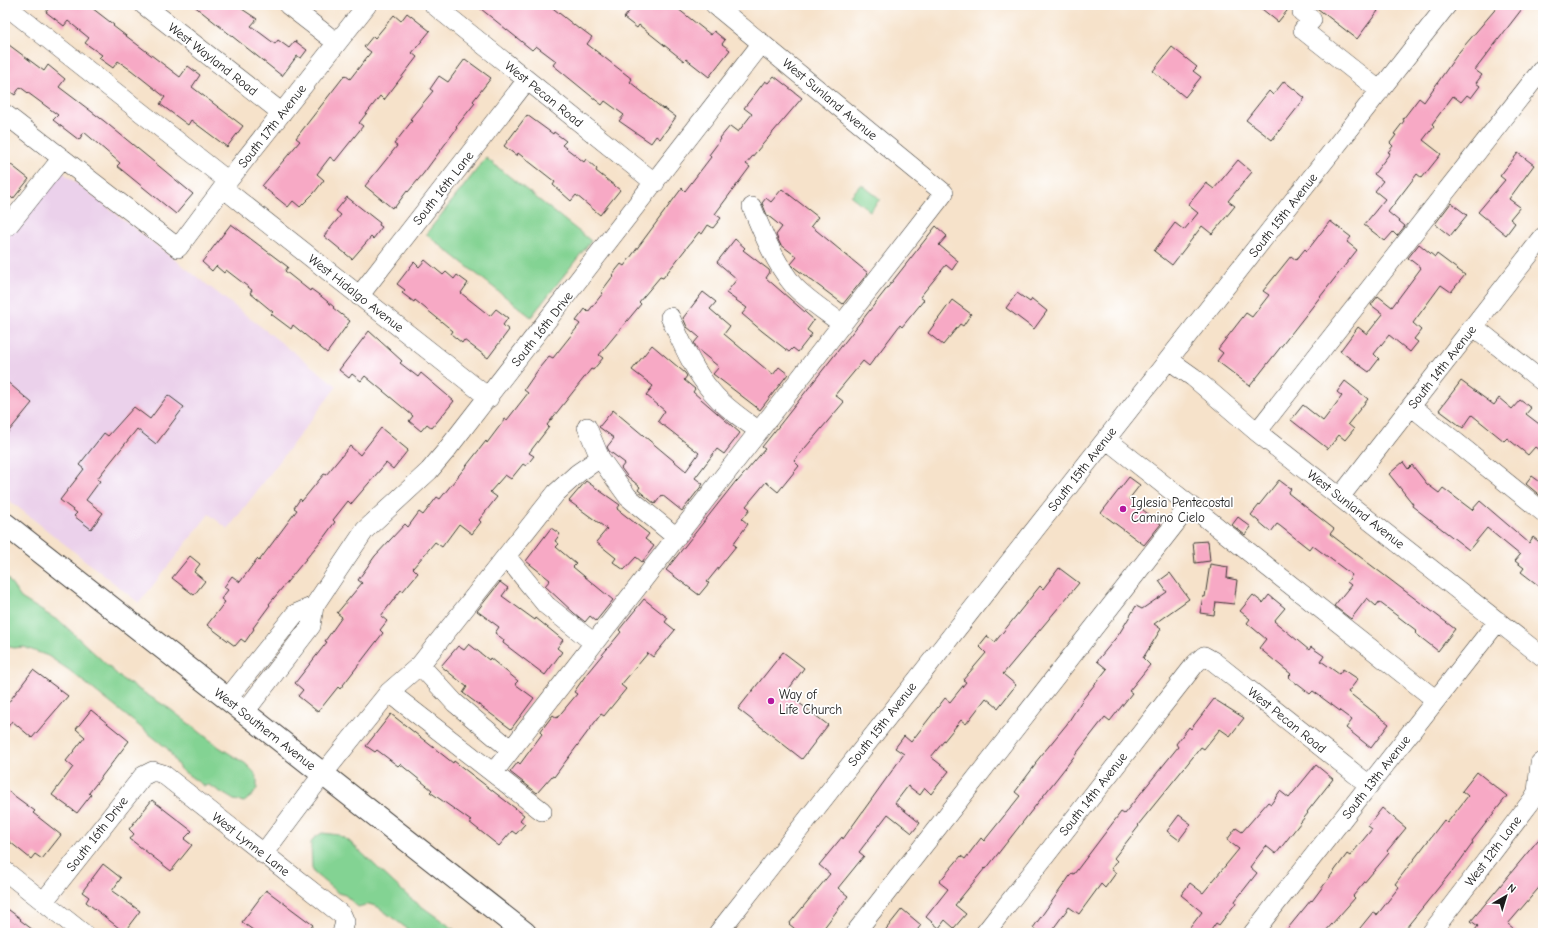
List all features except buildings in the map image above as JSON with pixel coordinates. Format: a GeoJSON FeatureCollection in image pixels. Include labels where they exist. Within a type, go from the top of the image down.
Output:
{"type":"FeatureCollection","features":[{"type":"Feature","properties":{"kind":"main road","name":"West Southern Avenue"},"geometry":{"type":"LineString","coordinates":[[5,524],[525,933]]}},
{"type":"Feature","properties":{"kind":"street","name":"West Hidalgo Avenue"},"geometry":{"type":"LineString","coordinates":[[5,5],[226,184],[359,296],[489,398]]}},
{"type":"Feature","properties":{"kind":"street","name":"West Wayland Road"},"geometry":{"type":"LineString","coordinates":[[144,5],[282,113]]}},
{"type":"Feature","properties":{"kind":"street"},"geometry":{"type":"LineString","coordinates":[[288,5],[337,44]]}},
{"type":"Feature","properties":{"kind":"street","name":"South 17th Avenue"},"geometry":{"type":"LineString","coordinates":[[62,158],[178,248],[226,184],[367,5]]}},
{"type":"Feature","properties":{"kind":"street","name":"West Pecan Road"},"geometry":{"type":"LineString","coordinates":[[434,5],[655,183]]}},
{"type":"Feature","properties":{"kind":"street","name":"West Sunland Avenue"},"geometry":{"type":"LineString","coordinates":[[715,5],[944,193],[842,324]]}},
{"type":"Feature","properties":{"kind":"street"},"geometry":{"type":"LineString","coordinates":[[1302,5],[1302,12],[1312,20],[1303,30],[1380,91]]}},
{"type":"Feature","properties":{"kind":"street","name":"South 15th Avenue"},"geometry":{"type":"LineString","coordinates":[[718,933],[1447,5]]}},
{"type":"Feature","properties":{"kind":"street","name":"South 16th Drive"},"geometry":{"type":"LineString","coordinates":[[244,713],[311,626],[314,606],[365,530],[429,471],[489,398],[762,43]]}},
{"type":"Feature","properties":{"kind":"street"},"geometry":{"type":"LineString","coordinates":[[1257,432],[1543,68]]}},
{"type":"Feature","properties":{"kind":"street","name":"South 16th Lane"},"geometry":{"type":"LineString","coordinates":[[359,296],[527,80]]}},
{"type":"Feature","properties":{"kind":"street"},"geometry":{"type":"LineString","coordinates":[[5,114],[62,158],[8,226],[5,224]]}},
{"type":"Feature","properties":{"kind":"street"},"geometry":{"type":"LineString","coordinates":[[493,773],[842,324],[795,287],[781,268],[771,250],[752,207]]}},
{"type":"Feature","properties":{"kind":"street","name":"South 14th Avenue"},"geometry":{"type":"LineString","coordinates":[[1340,496],[1543,237]]}},
{"type":"Feature","properties":{"kind":"street"},"geometry":{"type":"LineString","coordinates":[[670,318],[694,369],[712,393],[728,408],[759,431]]}},
{"type":"Feature","properties":{"kind":"street"},"geometry":{"type":"LineString","coordinates":[[1473,326],[1543,382]]}},
{"type":"Feature","properties":{"kind":"street","name":"West Sunland Avenue"},"geometry":{"type":"LineString","coordinates":[[1169,360],[1193,377],[1257,432],[1543,657]]}},
{"type":"Feature","properties":{"kind":"street"},"geometry":{"type":"LineString","coordinates":[[1411,406],[1543,512]]}},
{"type":"Feature","properties":{"kind":"street"},"geometry":{"type":"LineString","coordinates":[[587,427],[600,458],[628,497],[676,537]]}},
{"type":"Feature","properties":{"kind":"street"},"geometry":{"type":"LineString","coordinates":[[1106,439],[1436,700]]}},
{"type":"Feature","properties":{"kind":"street"},"geometry":{"type":"LineString","coordinates":[[263,854],[323,774],[389,692],[420,666],[556,493],[578,473],[600,458]]}},
{"type":"Feature","properties":{"kind":"street"},"geometry":{"type":"LineString","coordinates":[[855,933],[1189,506]]}},
{"type":"Feature","properties":{"kind":"street"},"geometry":{"type":"LineString","coordinates":[[506,556],[546,605],[594,643]]}},
{"type":"Feature","properties":{"kind":"street"},"geometry":{"type":"LineString","coordinates":[[227,699],[295,614],[314,606]]}},
{"type":"Feature","properties":{"kind":"street","name":"South 13th Avenue"},"geometry":{"type":"LineString","coordinates":[[1253,933],[1498,621]]}},
{"type":"Feature","properties":{"kind":"street"},"geometry":{"type":"LineString","coordinates":[[274,640],[291,653]]}},
{"type":"Feature","properties":{"kind":"street","name":"West Pecan Road"},"geometry":{"type":"LineString","coordinates":[[1204,656],[1213,661],[1369,785]]}},
{"type":"Feature","properties":{"kind":"street","name":"South 14th Avenue"},"geometry":{"type":"LineString","coordinates":[[984,933],[1191,669],[1204,656]]}},
{"type":"Feature","properties":{"kind":"street"},"geometry":{"type":"LineString","coordinates":[[420,666],[469,717],[511,750]]}},
{"type":"Feature","properties":{"kind":"street"},"geometry":{"type":"LineString","coordinates":[[389,692],[542,811]]}},
{"type":"Feature","properties":{"kind":"street","name":"West 12th Lane"},"geometry":{"type":"LineString","coordinates":[[1431,933],[1533,799],[1537,792],[1540,763]]}},
{"type":"Feature","properties":{"kind":"street","name":"South 16th Drive"},"geometry":{"type":"LineString","coordinates":[[44,901],[143,776],[153,771]]}},
{"type":"Feature","properties":{"kind":"street","name":"West Lynne Lane"},"geometry":{"type":"LineString","coordinates":[[153,771],[162,774],[342,915],[344,928]]}},
{"type":"Feature","properties":{"kind":"street"},"geometry":{"type":"LineString","coordinates":[[5,871],[83,933]]}},
{"type":"Feature","properties":{"kind":"shaded area"},"geometry":{"type":"Polygon","coordinates":[[[61,171],[337,386],[228,529],[209,514],[139,603],[5,497],[5,233],[61,171]]]}},
{"type":"Feature","properties":{"kind":"green space"},"geometry":{"type":"Polygon","coordinates":[[[486,158],[591,241],[531,317],[426,234],[486,158]]]}},
{"type":"Feature","properties":{"kind":"green space"},"geometry":{"type":"Polygon","coordinates":[[[861,184],[880,199],[870,211],[851,196],[861,184]]]}},
{"type":"Feature","properties":{"kind":"green space"},"geometry":{"type":"Polygon","coordinates":[[[5,575],[21,598],[62,623],[122,679],[170,709],[219,747],[246,764],[254,772],[257,780],[257,788],[253,795],[244,802],[234,800],[209,785],[204,786],[180,769],[168,749],[69,670],[48,656],[24,647],[13,648],[5,643],[5,575]]]}},
{"type":"Feature","properties":{"kind":"green space"},"geometry":{"type":"Polygon","coordinates":[[[322,833],[339,835],[349,841],[410,898],[459,933],[413,933],[378,907],[369,904],[358,907],[345,895],[338,893],[314,873],[312,868],[311,843],[314,838],[322,833]]]}},
{"type":"Feature","properties":{"kind":"place","name":"Iglesia Pentecostal Camino Cielo"},"geometry":{"type":"Point","coordinates":[1123,509]}},
{"type":"Feature","properties":{"kind":"place","name":"Way of Life Church"},"geometry":{"type":"Point","coordinates":[771,701]}}]}
